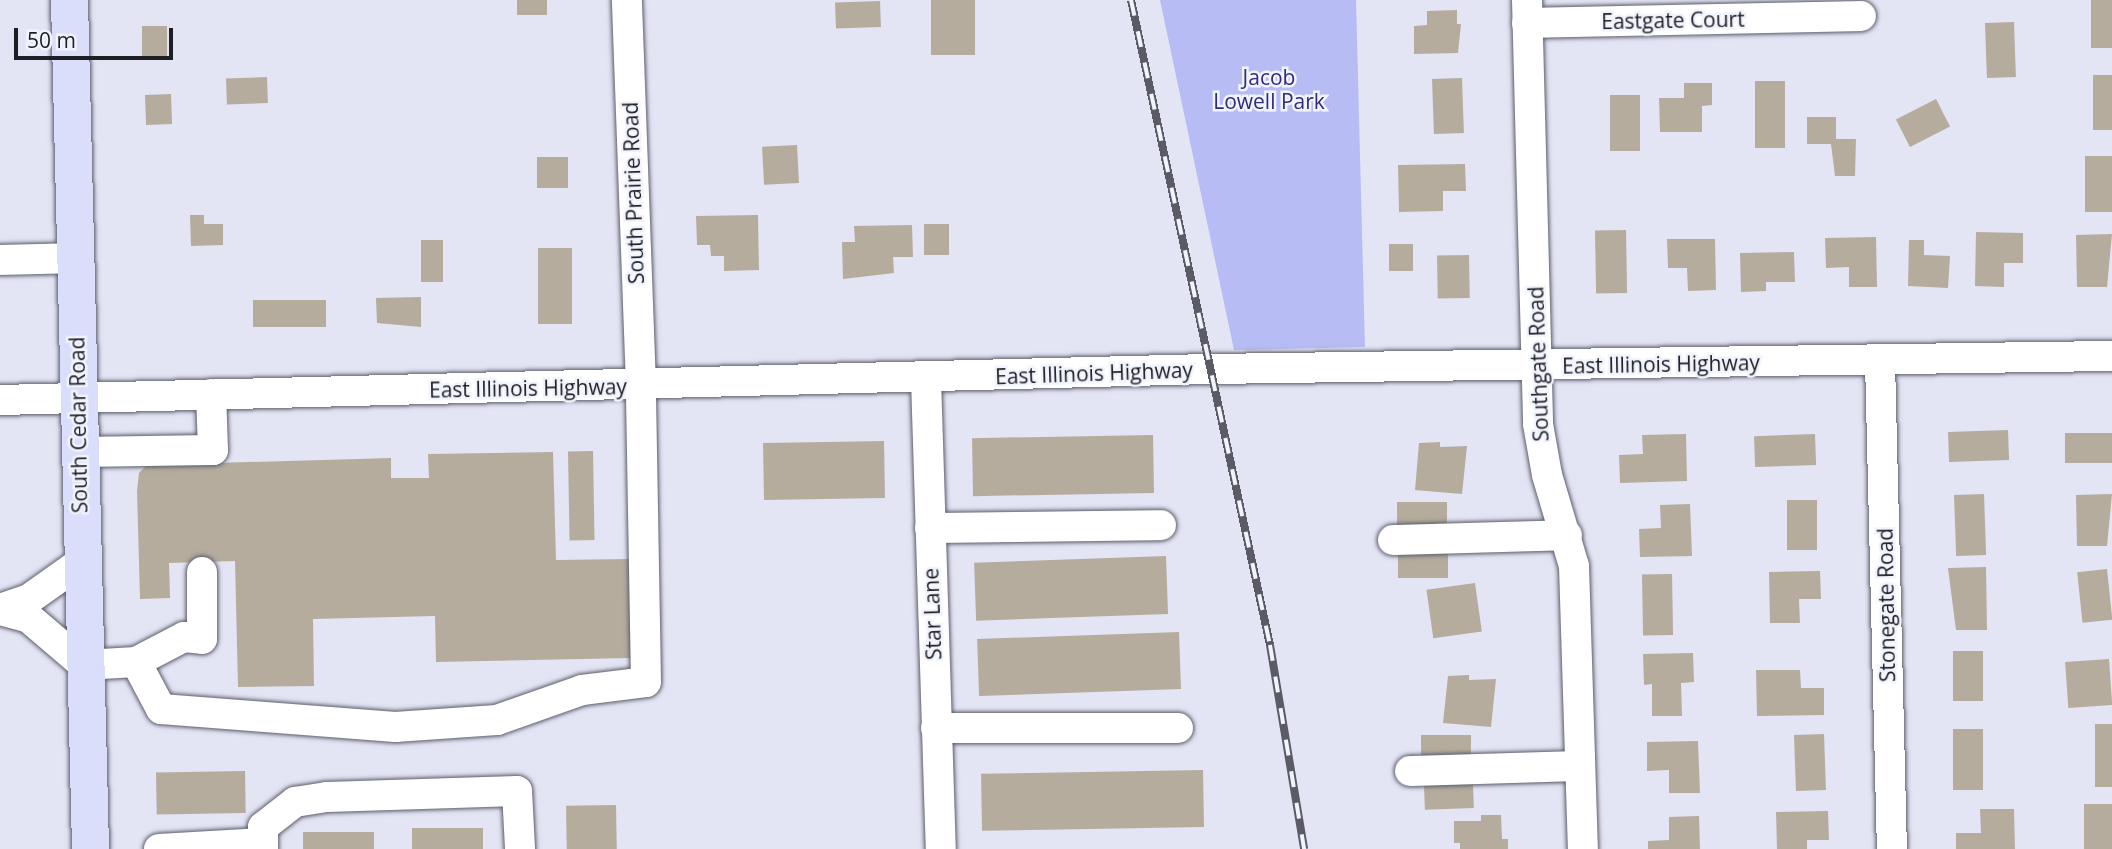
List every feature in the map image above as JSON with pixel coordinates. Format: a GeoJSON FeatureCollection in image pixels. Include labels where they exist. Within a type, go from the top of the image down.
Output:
{"type":"FeatureCollection","features":[{"type":"Feature","properties":{"kind":"main road","name":"South Cedar Road"},"geometry":{"type":"LineString","coordinates":[[69,0],[78,452],[90,849]]}},
{"type":"Feature","properties":{"kind":"street","name":"South Prairie Road"},"geometry":{"type":"LineString","coordinates":[[136,662],[162,709],[395,727],[497,720],[582,690],[646,682],[641,386],[627,0]]}},
{"type":"Feature","properties":{"kind":"street","name":"Eastgate Court"},"geometry":{"type":"LineString","coordinates":[[1527,11],[1861,16]]}},
{"type":"Feature","properties":{"kind":"street","name":"Southgate Road"},"geometry":{"type":"LineString","coordinates":[[1527,11],[1536,366],[1543,459],[1567,536],[1575,585],[1583,849]]}},
{"type":"Feature","properties":{"kind":"street"},"geometry":{"type":"LineString","coordinates":[[0,260],[75,258]]}},
{"type":"Feature","properties":{"kind":"street","name":"East Illinois Highway"},"geometry":{"type":"LineString","coordinates":[[0,400],[926,379],[1212,369],[2112,356]]}},
{"type":"Feature","properties":{"kind":"street","name":"Stonegate Road"},"geometry":{"type":"LineString","coordinates":[[1880,361],[1892,849]]}},
{"type":"Feature","properties":{"kind":"street","name":"Star Lane"},"geometry":{"type":"LineString","coordinates":[[926,379],[941,849]]}},
{"type":"Feature","properties":{"kind":"street"},"geometry":{"type":"LineString","coordinates":[[78,452],[212,450],[211,394]]}},
{"type":"Feature","properties":{"kind":"street"},"geometry":{"type":"LineString","coordinates":[[930,528],[1161,525]]}},
{"type":"Feature","properties":{"kind":"street"},"geometry":{"type":"LineString","coordinates":[[1393,540],[1567,536]]}},
{"type":"Feature","properties":{"kind":"street"},"geometry":{"type":"LineString","coordinates":[[0,610],[29,600],[81,562]]}},
{"type":"Feature","properties":{"kind":"street"},"geometry":{"type":"LineString","coordinates":[[0,610],[29,618],[84,664],[136,662],[184,637],[202,639],[202,572]]}},
{"type":"Feature","properties":{"kind":"street"},"geometry":{"type":"LineString","coordinates":[[936,728],[1178,727]]}},
{"type":"Feature","properties":{"kind":"street"},"geometry":{"type":"LineString","coordinates":[[1410,771],[1580,766]]}},
{"type":"Feature","properties":{"kind":"street"},"geometry":{"type":"LineString","coordinates":[[159,849],[263,846],[263,827],[295,802],[327,797],[517,791],[520,849]]}},
{"type":"Feature","properties":{"kind":"green space","name":"Jacob Lowell Park"},"geometry":{"type":"Polygon","coordinates":[[[1160,0],[1356,0],[1365,347],[1234,350],[1160,0]]]}},
{"type":"Feature","properties":{"kind":"building"},"geometry":{"type":"Polygon","coordinates":[[[517,0],[547,0],[547,15],[517,15],[517,0]]]}},
{"type":"Feature","properties":{"kind":"building"},"geometry":{"type":"Polygon","coordinates":[[[931,0],[975,0],[975,55],[931,55],[931,0]]]}},
{"type":"Feature","properties":{"kind":"building"},"geometry":{"type":"Polygon","coordinates":[[[2091,0],[2112,0],[2112,48],[2091,48],[2091,0]]]}},
{"type":"Feature","properties":{"kind":"building"},"geometry":{"type":"Polygon","coordinates":[[[880,1],[881,27],[836,29],[835,3],[880,1]]]}},
{"type":"Feature","properties":{"kind":"building"},"geometry":{"type":"Polygon","coordinates":[[[1457,10],[1457,24],[1461,24],[1458,53],[1414,54],[1414,26],[1427,25],[1427,11],[1457,10]]]}},
{"type":"Feature","properties":{"kind":"building"},"geometry":{"type":"Polygon","coordinates":[[[2014,22],[2016,77],[1987,78],[1985,23],[2014,22]]]}},
{"type":"Feature","properties":{"kind":"building"},"geometry":{"type":"Polygon","coordinates":[[[142,26],[167,26],[167,56],[142,56],[142,26]]]}},
{"type":"Feature","properties":{"kind":"building"},"geometry":{"type":"Polygon","coordinates":[[[2093,75],[2112,75],[2112,130],[2093,130],[2093,75]]]}},
{"type":"Feature","properties":{"kind":"building"},"geometry":{"type":"Polygon","coordinates":[[[267,77],[268,103],[227,104],[226,78],[267,77]]]}},
{"type":"Feature","properties":{"kind":"building"},"geometry":{"type":"Polygon","coordinates":[[[1462,78],[1464,133],[1434,134],[1432,79],[1462,78]]]}},
{"type":"Feature","properties":{"kind":"building"},"geometry":{"type":"Polygon","coordinates":[[[1755,81],[1785,81],[1785,148],[1755,148],[1755,81]]]}},
{"type":"Feature","properties":{"kind":"building"},"geometry":{"type":"Polygon","coordinates":[[[1684,83],[1712,83],[1712,105],[1702,106],[1702,132],[1660,132],[1659,98],[1684,98],[1684,83]]]}},
{"type":"Feature","properties":{"kind":"building"},"geometry":{"type":"Polygon","coordinates":[[[171,94],[172,124],[146,125],[145,95],[171,94]]]}},
{"type":"Feature","properties":{"kind":"building"},"geometry":{"type":"Polygon","coordinates":[[[1610,95],[1640,95],[1640,151],[1610,151],[1610,95]]]}},
{"type":"Feature","properties":{"kind":"building"},"geometry":{"type":"Polygon","coordinates":[[[1936,99],[1950,127],[1910,147],[1896,119],[1936,99]]]}},
{"type":"Feature","properties":{"kind":"building"},"geometry":{"type":"Polygon","coordinates":[[[1807,117],[1836,117],[1836,139],[1856,139],[1855,176],[1835,176],[1831,144],[1807,144],[1807,117]]]}},
{"type":"Feature","properties":{"kind":"building"},"geometry":{"type":"Polygon","coordinates":[[[797,145],[799,183],[764,185],[762,147],[797,145]]]}},
{"type":"Feature","properties":{"kind":"building"},"geometry":{"type":"Polygon","coordinates":[[[2085,156],[2112,156],[2112,212],[2085,212],[2085,156]]]}},
{"type":"Feature","properties":{"kind":"building"},"geometry":{"type":"Polygon","coordinates":[[[537,157],[568,157],[568,188],[537,188],[537,157]]]}},
{"type":"Feature","properties":{"kind":"building"},"geometry":{"type":"Polygon","coordinates":[[[1465,164],[1466,191],[1443,191],[1443,211],[1399,212],[1398,165],[1465,164]]]}},
{"type":"Feature","properties":{"kind":"building"},"geometry":{"type":"Polygon","coordinates":[[[190,215],[204,215],[204,224],[223,224],[223,245],[191,246],[190,215]]]}},
{"type":"Feature","properties":{"kind":"building"},"geometry":{"type":"Polygon","coordinates":[[[758,215],[759,270],[724,271],[724,256],[711,256],[710,245],[697,245],[696,216],[758,215]]]}},
{"type":"Feature","properties":{"kind":"building"},"geometry":{"type":"Polygon","coordinates":[[[924,224],[949,224],[949,255],[924,255],[924,224]]]}},
{"type":"Feature","properties":{"kind":"building"},"geometry":{"type":"Polygon","coordinates":[[[912,225],[913,257],[893,257],[894,273],[843,279],[842,242],[855,242],[854,226],[912,225]]]}},
{"type":"Feature","properties":{"kind":"building"},"geometry":{"type":"Polygon","coordinates":[[[1626,230],[1627,293],[1596,294],[1595,231],[1626,230]]]}},
{"type":"Feature","properties":{"kind":"building"},"geometry":{"type":"Polygon","coordinates":[[[1976,232],[2023,233],[2023,263],[2004,263],[2004,287],[1975,286],[1976,232]]]}},
{"type":"Feature","properties":{"kind":"building"},"geometry":{"type":"Polygon","coordinates":[[[2112,234],[2107,287],[2077,287],[2076,235],[2112,234]]]}},
{"type":"Feature","properties":{"kind":"building"},"geometry":{"type":"Polygon","coordinates":[[[1876,237],[1877,287],[1849,287],[1849,267],[1826,268],[1825,238],[1876,237]]]}},
{"type":"Feature","properties":{"kind":"building"},"geometry":{"type":"Polygon","coordinates":[[[1667,239],[1715,239],[1716,290],[1688,291],[1687,268],[1668,268],[1667,239]]]}},
{"type":"Feature","properties":{"kind":"building"},"geometry":{"type":"Polygon","coordinates":[[[421,240],[443,240],[443,282],[421,282],[421,240]]]}},
{"type":"Feature","properties":{"kind":"building"},"geometry":{"type":"Polygon","coordinates":[[[1909,240],[1924,240],[1924,255],[1950,256],[1948,288],[1908,286],[1909,240]]]}},
{"type":"Feature","properties":{"kind":"building"},"geometry":{"type":"Polygon","coordinates":[[[1389,244],[1413,244],[1413,271],[1389,271],[1389,244]]]}},
{"type":"Feature","properties":{"kind":"building"},"geometry":{"type":"Polygon","coordinates":[[[538,248],[572,248],[572,324],[538,324],[538,248]]]}},
{"type":"Feature","properties":{"kind":"building"},"geometry":{"type":"Polygon","coordinates":[[[1794,252],[1795,282],[1766,282],[1766,291],[1741,292],[1740,253],[1794,252]]]}},
{"type":"Feature","properties":{"kind":"building"},"geometry":{"type":"Polygon","coordinates":[[[1469,255],[1470,298],[1438,299],[1437,256],[1469,255]]]}},
{"type":"Feature","properties":{"kind":"building"},"geometry":{"type":"Polygon","coordinates":[[[421,297],[421,327],[377,323],[376,298],[421,297]]]}},
{"type":"Feature","properties":{"kind":"building"},"geometry":{"type":"Polygon","coordinates":[[[253,300],[326,300],[326,327],[253,327],[253,300]]]}},
{"type":"Feature","properties":{"kind":"building"},"geometry":{"type":"Polygon","coordinates":[[[2008,430],[2009,460],[1949,462],[1948,432],[2008,430]]]}},
{"type":"Feature","properties":{"kind":"building"},"geometry":{"type":"Polygon","coordinates":[[[2065,433],[2112,433],[2112,463],[2065,463],[2065,433]]]}},
{"type":"Feature","properties":{"kind":"building"},"geometry":{"type":"Polygon","coordinates":[[[1686,434],[1687,481],[1620,483],[1619,455],[1643,454],[1642,435],[1686,434]]]}},
{"type":"Feature","properties":{"kind":"building"},"geometry":{"type":"Polygon","coordinates":[[[1815,434],[1816,465],[1755,467],[1754,436],[1815,434]]]}},
{"type":"Feature","properties":{"kind":"building"},"geometry":{"type":"Polygon","coordinates":[[[1153,435],[1154,493],[973,496],[972,438],[1153,435]]]}},
{"type":"Feature","properties":{"kind":"building"},"geometry":{"type":"Polygon","coordinates":[[[884,441],[885,498],[764,500],[763,443],[884,441]]]}},
{"type":"Feature","properties":{"kind":"building"},"geometry":{"type":"Polygon","coordinates":[[[1440,442],[1440,447],[1467,446],[1462,494],[1415,490],[1419,443],[1440,442]]]}},
{"type":"Feature","properties":{"kind":"building"},"geometry":{"type":"Polygon","coordinates":[[[568,451],[593,451],[595,540],[570,540],[568,451]]]}},
{"type":"Feature","properties":{"kind":"building"},"geometry":{"type":"Polygon","coordinates":[[[553,452],[556,560],[629,559],[631,658],[436,662],[435,616],[313,619],[314,686],[238,687],[235,561],[169,563],[170,598],[140,599],[137,491],[139,473],[147,465],[391,458],[391,478],[429,478],[428,454],[553,452]]]}},
{"type":"Feature","properties":{"kind":"building"},"geometry":{"type":"Polygon","coordinates":[[[1984,494],[1986,555],[1956,556],[1954,495],[1984,494]]]}},
{"type":"Feature","properties":{"kind":"building"},"geometry":{"type":"Polygon","coordinates":[[[2112,494],[2107,546],[2077,546],[2076,495],[2112,494]]]}},
{"type":"Feature","properties":{"kind":"building"},"geometry":{"type":"Polygon","coordinates":[[[1787,500],[1817,500],[1817,550],[1787,550],[1787,500]]]}},
{"type":"Feature","properties":{"kind":"building"},"geometry":{"type":"Polygon","coordinates":[[[1397,502],[1447,502],[1447,526],[1397,526],[1397,502]]]}},
{"type":"Feature","properties":{"kind":"building"},"geometry":{"type":"Polygon","coordinates":[[[1690,504],[1692,556],[1640,557],[1639,529],[1661,528],[1660,505],[1690,504]]]}},
{"type":"Feature","properties":{"kind":"building"},"geometry":{"type":"Polygon","coordinates":[[[1398,553],[1448,553],[1448,578],[1398,578],[1398,553]]]}},
{"type":"Feature","properties":{"kind":"building"},"geometry":{"type":"Polygon","coordinates":[[[1166,556],[1168,614],[976,621],[974,563],[1166,556]]]}},
{"type":"Feature","properties":{"kind":"building"},"geometry":{"type":"Polygon","coordinates":[[[1986,567],[1987,630],[1956,630],[1948,568],[1986,567]]]}},
{"type":"Feature","properties":{"kind":"building"},"geometry":{"type":"Polygon","coordinates":[[[2107,569],[2112,620],[2082,623],[2077,572],[2107,569]]]}},
{"type":"Feature","properties":{"kind":"building"},"geometry":{"type":"Polygon","coordinates":[[[1820,571],[1821,599],[1799,599],[1800,623],[1770,623],[1769,572],[1820,571]]]}},
{"type":"Feature","properties":{"kind":"building"},"geometry":{"type":"Polygon","coordinates":[[[1672,574],[1673,635],[1643,636],[1642,575],[1672,574]]]}},
{"type":"Feature","properties":{"kind":"building"},"geometry":{"type":"Polygon","coordinates":[[[1475,583],[1482,632],[1433,638],[1426,590],[1475,583]]]}},
{"type":"Feature","properties":{"kind":"building"},"geometry":{"type":"Polygon","coordinates":[[[1179,632],[1181,689],[979,696],[977,639],[1179,632]]]}},
{"type":"Feature","properties":{"kind":"building"},"geometry":{"type":"Polygon","coordinates":[[[1953,651],[1983,651],[1983,701],[1953,701],[1953,651]]]}},
{"type":"Feature","properties":{"kind":"building"},"geometry":{"type":"Polygon","coordinates":[[[1693,653],[1694,682],[1681,683],[1682,716],[1652,716],[1652,684],[1644,685],[1643,654],[1693,653]]]}},
{"type":"Feature","properties":{"kind":"building"},"geometry":{"type":"Polygon","coordinates":[[[2109,659],[2112,705],[2068,708],[2065,662],[2109,659]]]}},
{"type":"Feature","properties":{"kind":"building"},"geometry":{"type":"Polygon","coordinates":[[[1756,670],[1800,670],[1801,688],[1824,688],[1824,715],[1757,716],[1756,670]]]}},
{"type":"Feature","properties":{"kind":"building"},"geometry":{"type":"Polygon","coordinates":[[[1469,675],[1469,680],[1496,679],[1491,727],[1443,723],[1448,676],[1469,675]]]}},
{"type":"Feature","properties":{"kind":"building"},"geometry":{"type":"Polygon","coordinates":[[[2095,724],[2112,724],[2112,787],[2095,787],[2095,724]]]}},
{"type":"Feature","properties":{"kind":"building"},"geometry":{"type":"Polygon","coordinates":[[[1953,729],[1983,729],[1983,790],[1953,790],[1953,729]]]}},
{"type":"Feature","properties":{"kind":"building"},"geometry":{"type":"Polygon","coordinates":[[[1824,734],[1826,790],[1796,791],[1794,735],[1824,734]]]}},
{"type":"Feature","properties":{"kind":"building"},"geometry":{"type":"Polygon","coordinates":[[[1421,735],[1471,735],[1471,759],[1421,759],[1421,735]]]}},
{"type":"Feature","properties":{"kind":"building"},"geometry":{"type":"Polygon","coordinates":[[[1698,741],[1700,793],[1669,793],[1669,770],[1647,771],[1647,742],[1698,741]]]}},
{"type":"Feature","properties":{"kind":"building"},"geometry":{"type":"Polygon","coordinates":[[[1203,770],[1204,827],[982,831],[981,774],[1203,770]]]}},
{"type":"Feature","properties":{"kind":"building"},"geometry":{"type":"Polygon","coordinates":[[[245,771],[246,813],[157,815],[156,773],[245,771]]]}},
{"type":"Feature","properties":{"kind":"building"},"geometry":{"type":"Polygon","coordinates":[[[1473,784],[1474,808],[1425,810],[1424,786],[1473,784]]]}},
{"type":"Feature","properties":{"kind":"building"},"geometry":{"type":"Polygon","coordinates":[[[2084,804],[2112,804],[2112,849],[2084,849],[2084,804]]]}},
{"type":"Feature","properties":{"kind":"building"},"geometry":{"type":"Polygon","coordinates":[[[616,805],[617,849],[567,849],[566,806],[616,805]]]}},
{"type":"Feature","properties":{"kind":"building"},"geometry":{"type":"Polygon","coordinates":[[[1980,809],[2014,809],[2015,849],[1956,849],[1956,833],[1981,833],[1980,809]]]}},
{"type":"Feature","properties":{"kind":"building"},"geometry":{"type":"Polygon","coordinates":[[[1828,811],[1829,840],[1807,840],[1807,849],[1777,849],[1776,812],[1828,811]]]}},
{"type":"Feature","properties":{"kind":"building"},"geometry":{"type":"Polygon","coordinates":[[[1481,815],[1501,815],[1502,839],[1508,839],[1508,849],[1460,849],[1460,843],[1454,843],[1454,821],[1481,821],[1481,815]]]}},
{"type":"Feature","properties":{"kind":"building"},"geometry":{"type":"Polygon","coordinates":[[[1699,816],[1700,849],[1648,849],[1648,841],[1669,840],[1669,817],[1699,816]]]}},
{"type":"Feature","properties":{"kind":"building"},"geometry":{"type":"Polygon","coordinates":[[[412,828],[483,828],[483,849],[412,849],[412,828]]]}},
{"type":"Feature","properties":{"kind":"building"},"geometry":{"type":"Polygon","coordinates":[[[303,832],[374,832],[374,849],[303,849],[303,832]]]}},
{"type":"Feature","properties":{"kind":"railway"},"geometry":{"type":"LineString","coordinates":[[1131,0],[1270,645],[1304,849]]}}]}
